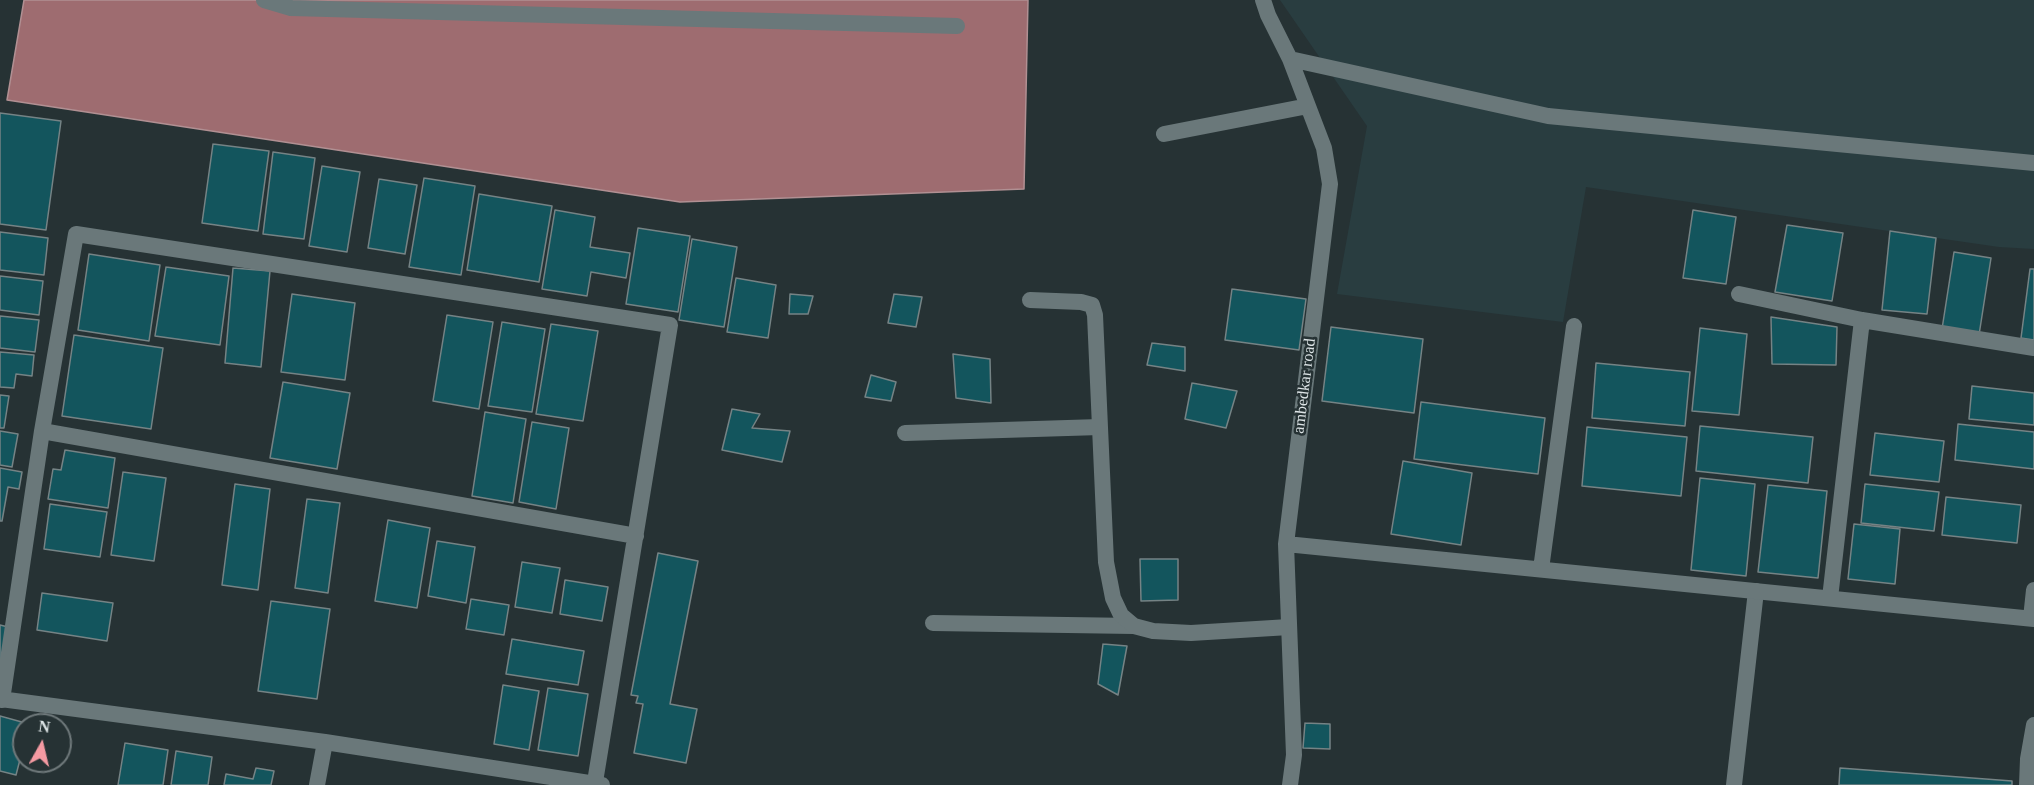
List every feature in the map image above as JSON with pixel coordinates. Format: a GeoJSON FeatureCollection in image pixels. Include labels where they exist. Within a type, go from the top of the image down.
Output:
{"type":"FeatureCollection","features":[{"type":"Feature","properties":{"kind":"street"},"geometry":{"type":"LineString","coordinates":[[264,0],[291,8],[957,26]]}},
{"type":"Feature","properties":{"kind":"street","name":"ambedkar road"},"geometry":{"type":"LineString","coordinates":[[1263,0],[1290,58],[1324,148],[1330,184],[1286,544],[1294,755],[1290,785]]}},
{"type":"Feature","properties":{"kind":"street"},"geometry":{"type":"LineString","coordinates":[[1290,58],[1548,116],[2034,163]]}},
{"type":"Feature","properties":{"kind":"street"},"geometry":{"type":"LineString","coordinates":[[1164,134],[1308,106]]}},
{"type":"Feature","properties":{"kind":"street"},"geometry":{"type":"LineString","coordinates":[[76,234],[670,325],[636,536],[599,783],[325,742],[1,700],[42,431],[76,234]]}},
{"type":"Feature","properties":{"kind":"street"},"geometry":{"type":"LineString","coordinates":[[1739,294],[1862,320],[2034,348]]}},
{"type":"Feature","properties":{"kind":"street"},"geometry":{"type":"LineString","coordinates":[[1030,300],[1081,302],[1092,305],[1095,315],[1106,562],[1113,598],[1121,615],[1134,626]]}},
{"type":"Feature","properties":{"kind":"street"},"geometry":{"type":"LineString","coordinates":[[1830,598],[1862,320]]}},
{"type":"Feature","properties":{"kind":"street"},"geometry":{"type":"LineString","coordinates":[[1541,569],[1574,326]]}},
{"type":"Feature","properties":{"kind":"street"},"geometry":{"type":"LineString","coordinates":[[904,434],[1100,427]]}},
{"type":"Feature","properties":{"kind":"street"},"geometry":{"type":"LineString","coordinates":[[42,431],[636,536]]}},
{"type":"Feature","properties":{"kind":"street"},"geometry":{"type":"LineString","coordinates":[[1286,544],[2032,619],[2034,590]]}},
{"type":"Feature","properties":{"kind":"street"},"geometry":{"type":"LineString","coordinates":[[1734,785],[1756,591]]}},
{"type":"Feature","properties":{"kind":"street"},"geometry":{"type":"LineString","coordinates":[[933,623],[1134,626],[1153,632],[1191,633],[1289,627]]}},
{"type":"Feature","properties":{"kind":"street"},"geometry":{"type":"LineString","coordinates":[[2027,785],[2028,759],[2034,725]]}},
{"type":"Feature","properties":{"kind":"street"},"geometry":{"type":"LineString","coordinates":[[317,785],[325,742]]}},
{"type":"Feature","properties":{"kind":"shaded area"},"geometry":{"type":"Polygon","coordinates":[[[24,0],[1028,0],[1024,189],[680,202],[7,100],[24,0]]]}},
{"type":"Feature","properties":{"kind":"shaded area"},"geometry":{"type":"Polygon","coordinates":[[[1280,0],[2034,0],[2034,249],[1999,247],[1586,187],[1563,322],[1337,294],[1367,126],[1280,0]]]}},
{"type":"Feature","properties":{"kind":"building"},"geometry":{"type":"Polygon","coordinates":[[[0,113],[61,121],[46,230],[0,224],[0,113]]]}},
{"type":"Feature","properties":{"kind":"building"},"geometry":{"type":"Polygon","coordinates":[[[213,144],[269,151],[258,231],[202,223],[213,144]]]}},
{"type":"Feature","properties":{"kind":"building"},"geometry":{"type":"Polygon","coordinates":[[[273,152],[315,158],[304,239],[263,234],[273,152]]]}},
{"type":"Feature","properties":{"kind":"building"},"geometry":{"type":"Polygon","coordinates":[[[322,166],[360,172],[347,252],[309,246],[322,166]]]}},
{"type":"Feature","properties":{"kind":"building"},"geometry":{"type":"Polygon","coordinates":[[[424,178],[475,186],[461,275],[409,267],[424,178]]]}},
{"type":"Feature","properties":{"kind":"building"},"geometry":{"type":"Polygon","coordinates":[[[379,179],[417,185],[405,254],[368,248],[379,179]]]}},
{"type":"Feature","properties":{"kind":"building"},"geometry":{"type":"Polygon","coordinates":[[[479,194],[552,206],[539,282],[467,270],[479,194]]]}},
{"type":"Feature","properties":{"kind":"building"},"geometry":{"type":"Polygon","coordinates":[[[555,210],[595,217],[590,247],[630,253],[626,278],[591,272],[587,296],[542,289],[555,210]]]}},
{"type":"Feature","properties":{"kind":"building"},"geometry":{"type":"Polygon","coordinates":[[[1693,210],[1736,217],[1726,284],[1683,278],[1693,210]]]}},
{"type":"Feature","properties":{"kind":"building"},"geometry":{"type":"Polygon","coordinates":[[[1787,225],[1843,233],[1832,301],[1775,292],[1787,225]]]}},
{"type":"Feature","properties":{"kind":"building"},"geometry":{"type":"Polygon","coordinates":[[[638,228],[690,236],[678,312],[626,304],[638,228]]]}},
{"type":"Feature","properties":{"kind":"building"},"geometry":{"type":"Polygon","coordinates":[[[1890,231],[1936,238],[1927,314],[1882,310],[1890,231]]]}},
{"type":"Feature","properties":{"kind":"building"},"geometry":{"type":"Polygon","coordinates":[[[0,232],[48,238],[44,275],[0,270],[0,232]]]}},
{"type":"Feature","properties":{"kind":"building"},"geometry":{"type":"Polygon","coordinates":[[[692,239],[737,247],[724,327],[679,320],[692,239]]]}},
{"type":"Feature","properties":{"kind":"building"},"geometry":{"type":"Polygon","coordinates":[[[1954,252],[1991,258],[1979,335],[1942,329],[1954,252]]]}},
{"type":"Feature","properties":{"kind":"building"},"geometry":{"type":"Polygon","coordinates":[[[89,254],[160,265],[149,341],[78,330],[89,254]]]}},
{"type":"Feature","properties":{"kind":"building"},"geometry":{"type":"Polygon","coordinates":[[[166,267],[229,276],[220,345],[155,336],[166,267]]]}},
{"type":"Feature","properties":{"kind":"building"},"geometry":{"type":"Polygon","coordinates":[[[233,268],[270,271],[261,367],[225,363],[233,268]]]}},
{"type":"Feature","properties":{"kind":"building"},"geometry":{"type":"Polygon","coordinates":[[[2030,269],[2034,269],[2034,340],[2021,338],[2030,269]]]}},
{"type":"Feature","properties":{"kind":"building"},"geometry":{"type":"Polygon","coordinates":[[[0,276],[43,281],[39,315],[0,310],[0,276]]]}},
{"type":"Feature","properties":{"kind":"building"},"geometry":{"type":"Polygon","coordinates":[[[736,278],[776,285],[768,338],[727,332],[736,278]]]}},
{"type":"Feature","properties":{"kind":"building"},"geometry":{"type":"Polygon","coordinates":[[[1232,289],[1306,299],[1299,350],[1225,340],[1232,289]]]}},
{"type":"Feature","properties":{"kind":"building"},"geometry":{"type":"Polygon","coordinates":[[[292,294],[355,303],[345,380],[281,372],[292,294]]]}},
{"type":"Feature","properties":{"kind":"building"},"geometry":{"type":"Polygon","coordinates":[[[790,294],[813,296],[808,314],[789,314],[790,294]]]}},
{"type":"Feature","properties":{"kind":"building"},"geometry":{"type":"Polygon","coordinates":[[[894,294],[922,297],[916,327],[888,323],[894,294]]]}},
{"type":"Feature","properties":{"kind":"building"},"geometry":{"type":"Polygon","coordinates":[[[447,315],[493,322],[479,409],[433,401],[447,315]]]}},
{"type":"Feature","properties":{"kind":"building"},"geometry":{"type":"Polygon","coordinates":[[[0,316],[39,320],[35,352],[0,348],[0,316]]]}},
{"type":"Feature","properties":{"kind":"building"},"geometry":{"type":"Polygon","coordinates":[[[1771,317],[1837,327],[1836,365],[1772,364],[1771,317]]]}},
{"type":"Feature","properties":{"kind":"building"},"geometry":{"type":"Polygon","coordinates":[[[502,322],[545,329],[532,412],[488,406],[502,322]]]}},
{"type":"Feature","properties":{"kind":"building"},"geometry":{"type":"Polygon","coordinates":[[[551,324],[598,331],[583,421],[536,414],[551,324]]]}},
{"type":"Feature","properties":{"kind":"building"},"geometry":{"type":"Polygon","coordinates":[[[1331,327],[1423,339],[1414,413],[1322,401],[1331,327]]]}},
{"type":"Feature","properties":{"kind":"building"},"geometry":{"type":"Polygon","coordinates":[[[1700,328],[1747,334],[1739,415],[1692,411],[1700,328]]]}},
{"type":"Feature","properties":{"kind":"building"},"geometry":{"type":"Polygon","coordinates":[[[74,335],[163,348],[151,429],[62,416],[74,335]]]}},
{"type":"Feature","properties":{"kind":"building"},"geometry":{"type":"Polygon","coordinates":[[[1152,343],[1185,347],[1185,371],[1147,365],[1152,343]]]}},
{"type":"Feature","properties":{"kind":"building"},"geometry":{"type":"Polygon","coordinates":[[[0,352],[34,355],[32,376],[16,374],[14,388],[0,387],[0,352]]]}},
{"type":"Feature","properties":{"kind":"building"},"geometry":{"type":"Polygon","coordinates":[[[953,354],[990,359],[991,403],[956,398],[953,354]]]}},
{"type":"Feature","properties":{"kind":"building"},"geometry":{"type":"Polygon","coordinates":[[[1596,363],[1690,372],[1685,426],[1592,418],[1596,363]]]}},
{"type":"Feature","properties":{"kind":"building"},"geometry":{"type":"Polygon","coordinates":[[[871,375],[896,382],[891,401],[865,397],[871,375]]]}},
{"type":"Feature","properties":{"kind":"building"},"geometry":{"type":"Polygon","coordinates":[[[283,382],[350,393],[337,469],[270,458],[283,382]]]}},
{"type":"Feature","properties":{"kind":"building"},"geometry":{"type":"Polygon","coordinates":[[[1192,383],[1237,391],[1226,428],[1185,419],[1192,383]]]}},
{"type":"Feature","properties":{"kind":"building"},"geometry":{"type":"Polygon","coordinates":[[[1972,386],[2034,393],[2034,425],[1969,419],[1972,386]]]}},
{"type":"Feature","properties":{"kind":"building"},"geometry":{"type":"Polygon","coordinates":[[[0,395],[9,396],[4,428],[0,428],[0,395]]]}},
{"type":"Feature","properties":{"kind":"building"},"geometry":{"type":"Polygon","coordinates":[[[1421,402],[1545,418],[1538,474],[1414,459],[1421,402]]]}},
{"type":"Feature","properties":{"kind":"building"},"geometry":{"type":"Polygon","coordinates":[[[732,409],[760,414],[752,428],[790,431],[782,462],[722,450],[732,409]]]}},
{"type":"Feature","properties":{"kind":"building"},"geometry":{"type":"Polygon","coordinates":[[[485,412],[526,419],[513,503],[472,496],[485,412]]]}},
{"type":"Feature","properties":{"kind":"building"},"geometry":{"type":"Polygon","coordinates":[[[532,422],[569,428],[556,509],[519,502],[532,422]]]}},
{"type":"Feature","properties":{"kind":"building"},"geometry":{"type":"Polygon","coordinates":[[[1958,424],[2034,432],[2034,469],[1955,460],[1958,424]]]}},
{"type":"Feature","properties":{"kind":"building"},"geometry":{"type":"Polygon","coordinates":[[[1700,426],[1813,437],[1808,483],[1696,471],[1700,426]]]}},
{"type":"Feature","properties":{"kind":"building"},"geometry":{"type":"Polygon","coordinates":[[[1587,427],[1687,437],[1681,496],[1582,486],[1587,427]]]}},
{"type":"Feature","properties":{"kind":"building"},"geometry":{"type":"Polygon","coordinates":[[[0,431],[18,434],[12,467],[0,465],[0,431]]]}},
{"type":"Feature","properties":{"kind":"building"},"geometry":{"type":"Polygon","coordinates":[[[1875,433],[1944,441],[1939,482],[1870,475],[1875,433]]]}},
{"type":"Feature","properties":{"kind":"building"},"geometry":{"type":"Polygon","coordinates":[[[65,450],[115,458],[108,508],[48,499],[53,469],[61,470],[65,450]]]}},
{"type":"Feature","properties":{"kind":"building"},"geometry":{"type":"Polygon","coordinates":[[[1403,461],[1472,473],[1461,545],[1391,534],[1403,461]]]}},
{"type":"Feature","properties":{"kind":"building"},"geometry":{"type":"Polygon","coordinates":[[[0,468],[22,472],[19,489],[8,487],[2,521],[0,521],[0,468]]]}},
{"type":"Feature","properties":{"kind":"building"},"geometry":{"type":"Polygon","coordinates":[[[123,472],[166,478],[154,561],[111,555],[123,472]]]}},
{"type":"Feature","properties":{"kind":"building"},"geometry":{"type":"Polygon","coordinates":[[[1700,478],[1755,484],[1746,576],[1691,570],[1700,478]]]}},
{"type":"Feature","properties":{"kind":"building"},"geometry":{"type":"Polygon","coordinates":[[[235,484],[270,489],[258,590],[222,585],[235,484]]]}},
{"type":"Feature","properties":{"kind":"building"},"geometry":{"type":"Polygon","coordinates":[[[1865,484],[1939,492],[1934,531],[1861,523],[1865,484]]]}},
{"type":"Feature","properties":{"kind":"building"},"geometry":{"type":"Polygon","coordinates":[[[1768,485],[1827,491],[1818,578],[1758,572],[1768,485]]]}},
{"type":"Feature","properties":{"kind":"building"},"geometry":{"type":"Polygon","coordinates":[[[1946,497],[2021,505],[2017,543],[1942,535],[1946,497]]]}},
{"type":"Feature","properties":{"kind":"building"},"geometry":{"type":"Polygon","coordinates":[[[307,499],[340,503],[328,593],[295,588],[307,499]]]}},
{"type":"Feature","properties":{"kind":"building"},"geometry":{"type":"Polygon","coordinates":[[[50,504],[107,512],[100,557],[44,549],[50,504]]]}},
{"type":"Feature","properties":{"kind":"building"},"geometry":{"type":"Polygon","coordinates":[[[388,520],[430,528],[417,608],[375,601],[388,520]]]}},
{"type":"Feature","properties":{"kind":"building"},"geometry":{"type":"Polygon","coordinates":[[[1854,524],[1900,529],[1895,584],[1848,579],[1854,524]]]}},
{"type":"Feature","properties":{"kind":"building"},"geometry":{"type":"Polygon","coordinates":[[[437,541],[475,547],[466,603],[428,596],[437,541]]]}},
{"type":"Feature","properties":{"kind":"building"},"geometry":{"type":"Polygon","coordinates":[[[658,553],[698,561],[670,704],[697,709],[686,763],[634,753],[643,704],[636,703],[638,696],[631,695],[658,553]]]}},
{"type":"Feature","properties":{"kind":"building"},"geometry":{"type":"Polygon","coordinates":[[[1140,559],[1178,559],[1178,600],[1141,601],[1140,559]]]}},
{"type":"Feature","properties":{"kind":"building"},"geometry":{"type":"Polygon","coordinates":[[[522,562],[560,568],[552,613],[515,607],[522,562]]]}},
{"type":"Feature","properties":{"kind":"building"},"geometry":{"type":"Polygon","coordinates":[[[565,580],[608,587],[602,621],[560,614],[565,580]]]}},
{"type":"Feature","properties":{"kind":"building"},"geometry":{"type":"Polygon","coordinates":[[[42,593],[113,603],[107,641],[37,630],[42,593]]]}},
{"type":"Feature","properties":{"kind":"building"},"geometry":{"type":"Polygon","coordinates":[[[471,599],[509,605],[504,635],[466,629],[471,599]]]}},
{"type":"Feature","properties":{"kind":"building"},"geometry":{"type":"Polygon","coordinates":[[[271,601],[330,609],[317,699],[258,691],[271,601]]]}},
{"type":"Feature","properties":{"kind":"building"},"geometry":{"type":"Polygon","coordinates":[[[0,625],[8,627],[0,677],[0,625]]]}},
{"type":"Feature","properties":{"kind":"building"},"geometry":{"type":"Polygon","coordinates":[[[512,639],[584,651],[578,685],[506,674],[512,639]]]}},
{"type":"Feature","properties":{"kind":"building"},"geometry":{"type":"Polygon","coordinates":[[[1103,644],[1127,646],[1118,695],[1098,684],[1103,644]]]}},
{"type":"Feature","properties":{"kind":"building"},"geometry":{"type":"Polygon","coordinates":[[[503,685],[539,691],[529,750],[494,744],[503,685]]]}},
{"type":"Feature","properties":{"kind":"building"},"geometry":{"type":"Polygon","coordinates":[[[548,688],[588,694],[578,756],[538,750],[548,688]]]}},
{"type":"Feature","properties":{"kind":"building"},"geometry":{"type":"Polygon","coordinates":[[[0,716],[12,719],[12,773],[17,773],[16,775],[0,771],[0,716]]]}},
{"type":"Feature","properties":{"kind":"building"},"geometry":{"type":"Polygon","coordinates":[[[1305,723],[1330,724],[1330,749],[1303,748],[1305,723]]]}},
{"type":"Feature","properties":{"kind":"building"},"geometry":{"type":"Polygon","coordinates":[[[125,743],[168,750],[163,785],[118,785],[125,743]]]}},
{"type":"Feature","properties":{"kind":"building"},"geometry":{"type":"Polygon","coordinates":[[[176,751],[212,757],[208,785],[171,785],[176,751]]]}},
{"type":"Feature","properties":{"kind":"building"},"geometry":{"type":"Polygon","coordinates":[[[256,768],[274,771],[271,785],[224,785],[226,774],[253,779],[256,768]]]}},
{"type":"Feature","properties":{"kind":"building"},"geometry":{"type":"Polygon","coordinates":[[[1840,768],[2012,781],[2012,785],[1839,785],[1840,768]]]}}]}
